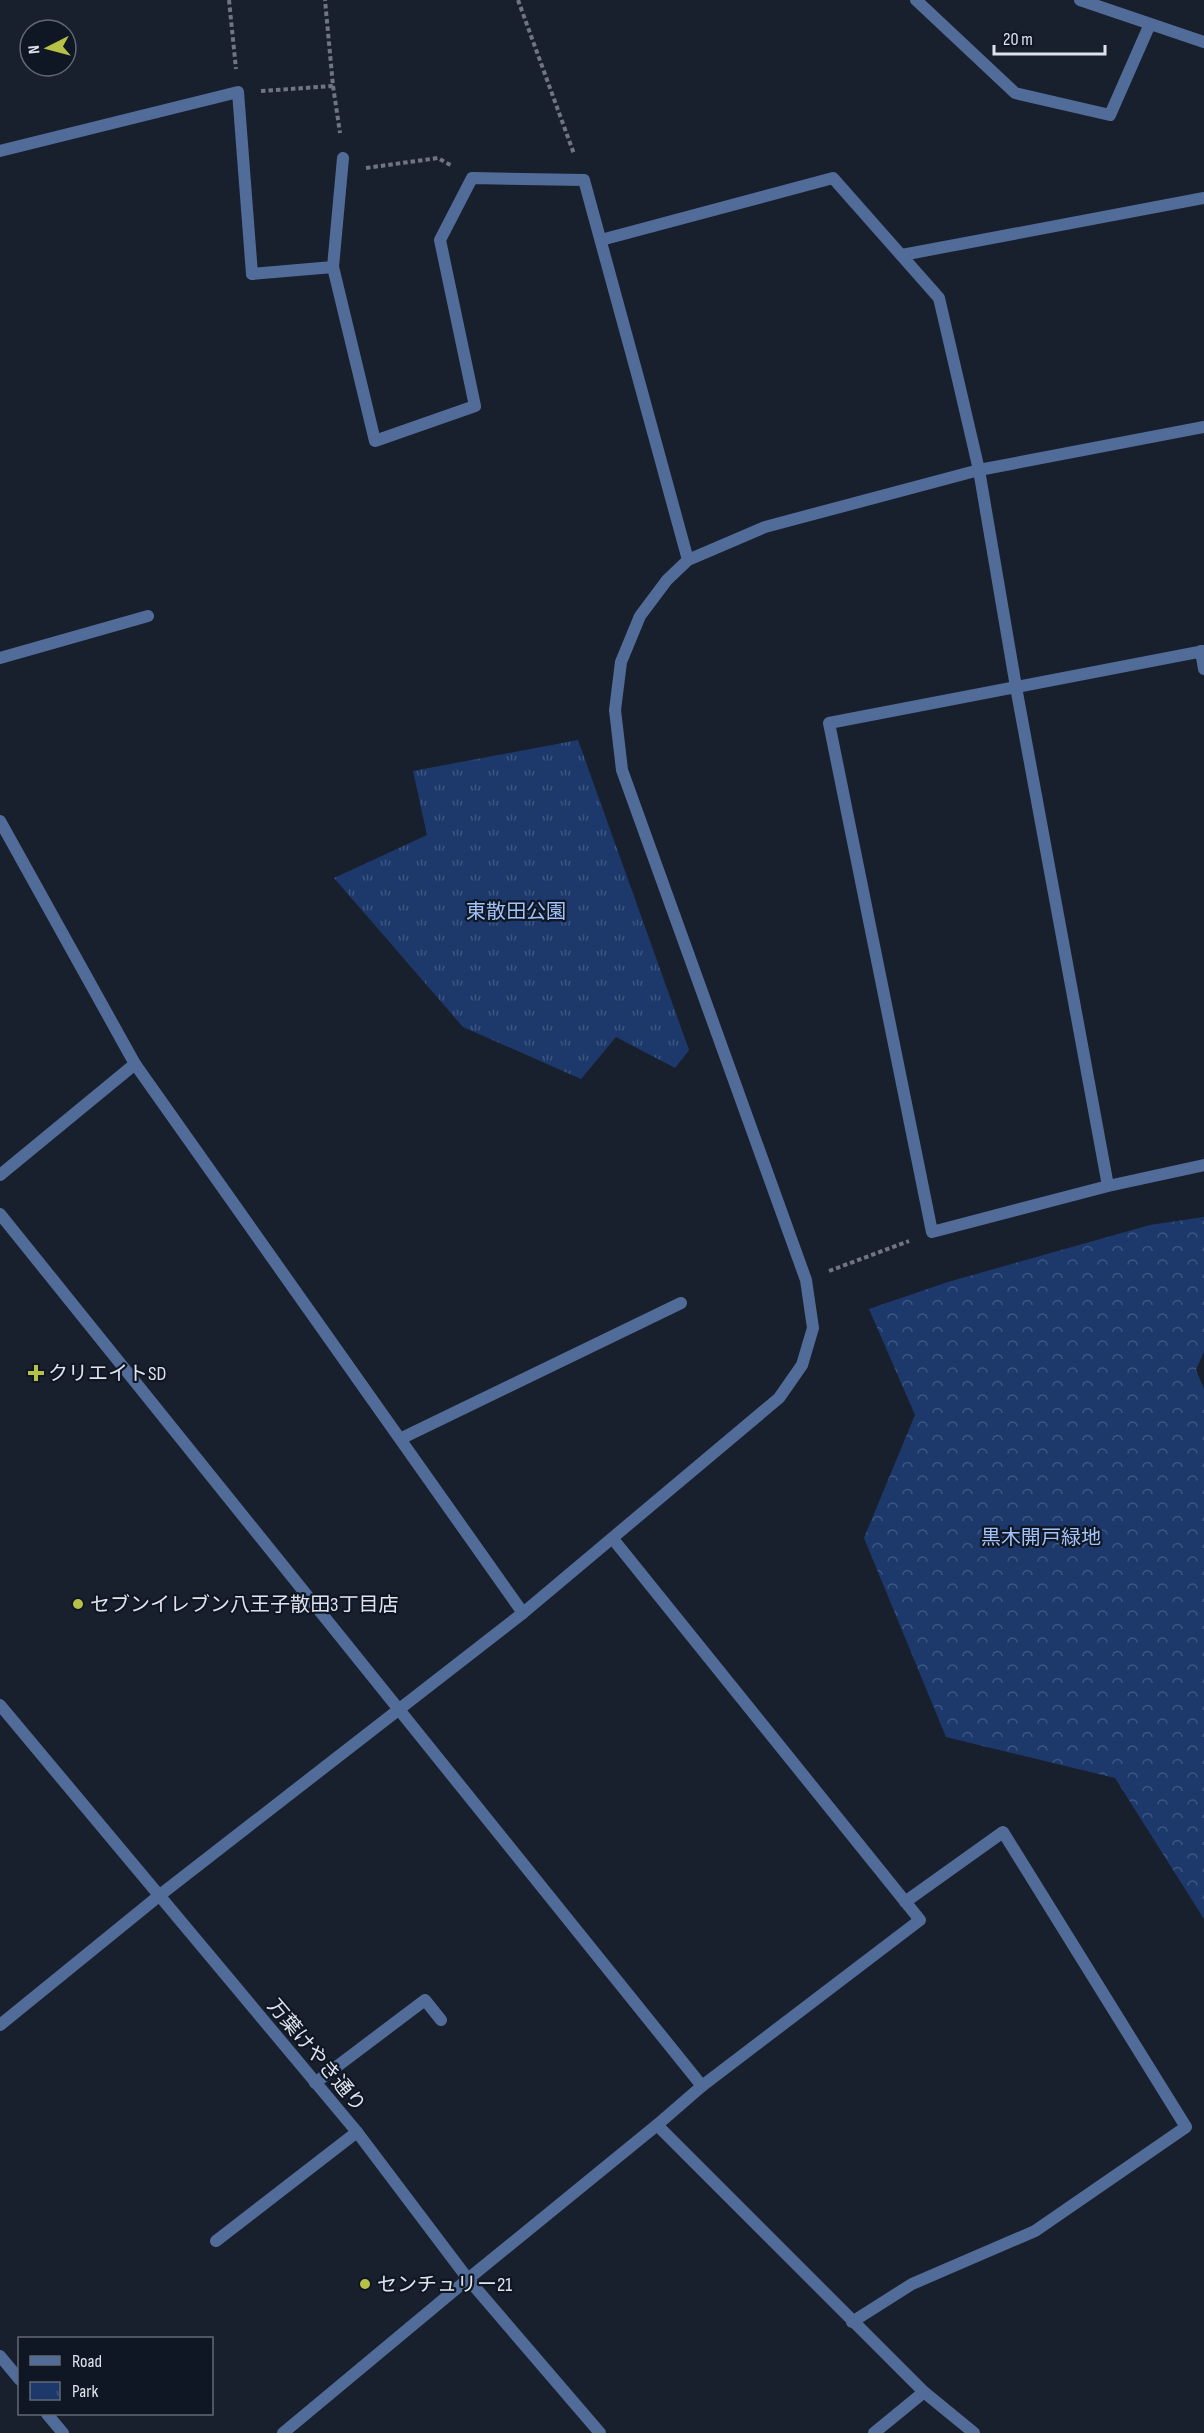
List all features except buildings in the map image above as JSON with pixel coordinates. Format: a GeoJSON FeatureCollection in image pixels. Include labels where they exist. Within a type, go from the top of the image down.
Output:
{"type":"FeatureCollection","features":[{"type":"Feature","properties":{"kind":"street"},"geometry":{"type":"LineString","coordinates":[[916,0],[1015,93],[1110,115],[1150,24]]}},
{"type":"Feature","properties":{"kind":"street"},"geometry":{"type":"LineString","coordinates":[[1080,0],[1204,42]]}},
{"type":"Feature","properties":{"kind":"street"},"geometry":{"type":"LineString","coordinates":[[0,151],[238,92],[252,274],[333,267]]}},
{"type":"Feature","properties":{"kind":"street"},"geometry":{"type":"LineString","coordinates":[[344,158],[333,267],[375,441],[475,406],[440,240],[472,178],[584,180],[688,560]]}},
{"type":"Feature","properties":{"kind":"street"},"geometry":{"type":"LineString","coordinates":[[601,240],[833,178],[939,298],[979,470],[1016,687],[1108,1186]]}},
{"type":"Feature","properties":{"kind":"street"},"geometry":{"type":"LineString","coordinates":[[902,255],[1204,198]]}},
{"type":"Feature","properties":{"kind":"street"},"geometry":{"type":"LineString","coordinates":[[0,2025],[160,1895],[399,1711],[613,1539],[779,1398],[802,1365],[813,1328],[806,1280],[622,770],[615,710],[621,662],[640,616],[667,580],[688,560],[765,527],[979,470],[1204,427]]}},
{"type":"Feature","properties":{"kind":"street"},"geometry":{"type":"LineString","coordinates":[[0,658],[148,616]]}},
{"type":"Feature","properties":{"kind":"street"},"geometry":{"type":"LineString","coordinates":[[1204,669],[1202,651],[829,723],[932,1232],[1108,1186],[1204,1165]]}},
{"type":"Feature","properties":{"kind":"street"},"geometry":{"type":"LineString","coordinates":[[0,820],[135,1064],[523,1613]]}},
{"type":"Feature","properties":{"kind":"street"},"geometry":{"type":"LineString","coordinates":[[0,1175],[135,1064]]}},
{"type":"Feature","properties":{"kind":"street"},"geometry":{"type":"LineString","coordinates":[[0,1214],[702,2086]]}},
{"type":"Feature","properties":{"kind":"street"},"geometry":{"type":"LineString","coordinates":[[400,1439],[681,1303]]}},
{"type":"Feature","properties":{"kind":"street"},"geometry":{"type":"LineString","coordinates":[[283,2433],[702,2086],[920,1920],[613,1539]]}},
{"type":"Feature","properties":{"kind":"street","name":"万葉けやき通り"},"geometry":{"type":"LineString","coordinates":[[0,1705],[357,2132],[468,2280],[600,2433]]}},
{"type":"Feature","properties":{"kind":"street"},"geometry":{"type":"LineString","coordinates":[[852,2322],[912,2284],[1035,2231],[1186,2127],[1003,1832],[905,1902]]}},
{"type":"Feature","properties":{"kind":"street"},"geometry":{"type":"LineString","coordinates":[[315,2083],[425,2001],[441,2020]]}},
{"type":"Feature","properties":{"kind":"street"},"geometry":{"type":"LineString","coordinates":[[657,2125],[924,2392],[974,2433]]}},
{"type":"Feature","properties":{"kind":"street"},"geometry":{"type":"LineString","coordinates":[[216,2241],[357,2132]]}},
{"type":"Feature","properties":{"kind":"street"},"geometry":{"type":"LineString","coordinates":[[0,2356],[18,2378]]}},
{"type":"Feature","properties":{"kind":"street"},"geometry":{"type":"LineString","coordinates":[[874,2433],[924,2392]]}},
{"type":"Feature","properties":{"kind":"street"},"geometry":{"type":"LineString","coordinates":[[48,2415],[63,2433]]}},
{"type":"Feature","properties":{"kind":"path"},"geometry":{"type":"LineString","coordinates":[[229,0],[238,92],[333,86]]}},
{"type":"Feature","properties":{"kind":"path"},"geometry":{"type":"LineString","coordinates":[[324,0],[333,86],[344,158]]}},
{"type":"Feature","properties":{"kind":"path"},"geometry":{"type":"LineString","coordinates":[[518,0],[584,180]]}},
{"type":"Feature","properties":{"kind":"path"},"geometry":{"type":"LineString","coordinates":[[342,171],[438,158],[472,178]]}},
{"type":"Feature","properties":{"kind":"path"},"geometry":{"type":"LineString","coordinates":[[806,1280],[932,1232]]}},
{"type":"Feature","properties":{"kind":"green space","name":"東散田公園"},"geometry":{"type":"Polygon","coordinates":[[[578,740],[689,1050],[675,1068],[616,1037],[581,1079],[463,1027],[334,878],[427,835],[413,771],[578,740]]]}},
{"type":"Feature","properties":{"kind":"green space","name":"黒木開戸緑地"},"geometry":{"type":"Polygon","coordinates":[[[1204,1217],[1204,1351],[1196,1370],[1204,1389],[1204,1919],[1115,1778],[946,1737],[864,1538],[915,1415],[869,1309],[948,1282],[1150,1225],[1204,1217]]]}},
{"type":"Feature","properties":{"kind":"place","name":"クリエイトSD"},"geometry":{"type":"Point","coordinates":[36,1373]}},
{"type":"Feature","properties":{"kind":"place","name":"セブンイレブン八王子散田3丁目店"},"geometry":{"type":"Point","coordinates":[78,1604]}},
{"type":"Feature","properties":{"kind":"place","name":"センチュリー21"},"geometry":{"type":"Point","coordinates":[365,2284]}}]}
